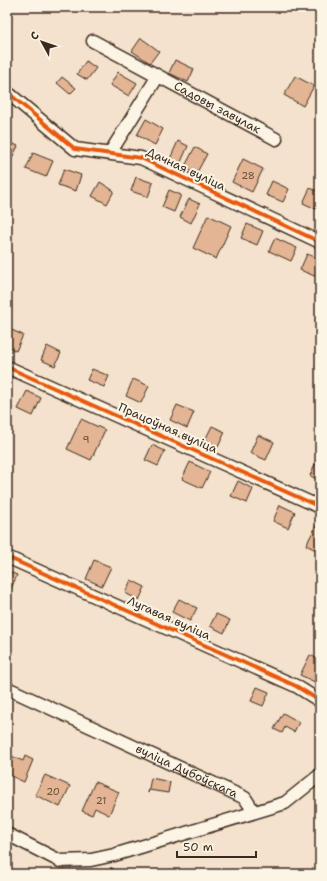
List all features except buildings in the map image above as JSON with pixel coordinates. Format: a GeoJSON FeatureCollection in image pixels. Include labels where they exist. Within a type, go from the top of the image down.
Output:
{"type":"FeatureCollection","features":[{"type":"Feature","properties":{"kind":"street","name":"Садовы завулак"},"geometry":{"type":"LineString","coordinates":[[93,41],[276,139]]}},
{"type":"Feature","properties":{"kind":"street","name":"Садовы завулак"},"geometry":{"type":"LineString","coordinates":[[110,153],[158,76]]}},
{"type":"Feature","properties":{"kind":"street","name":"Дачная вуліца"},"geometry":{"type":"LineString","coordinates":[[7,92],[75,149],[141,158],[320,242]]}},
{"type":"Feature","properties":{"kind":"street","name":"Працоўная вуліца"},"geometry":{"type":"LineString","coordinates":[[7,367],[320,507]]}},
{"type":"Feature","properties":{"kind":"street","name":"Лугавая вуліца"},"geometry":{"type":"LineString","coordinates":[[7,557],[296,686],[320,701]]}},
{"type":"Feature","properties":{"kind":"street","name":"вуліца Дубоўскага"},"geometry":{"type":"LineString","coordinates":[[7,688],[245,798],[254,812],[114,855],[91,860],[60,861],[7,834]]}},
{"type":"Feature","properties":{"kind":"street"},"geometry":{"type":"LineString","coordinates":[[254,812],[285,803],[320,775]]}},
{"type":"Feature","properties":{"kind":"cycle path"},"geometry":{"type":"LineString","coordinates":[[7,92],[75,149],[141,158],[320,242]]}},
{"type":"Feature","properties":{"kind":"cycle path"},"geometry":{"type":"LineString","coordinates":[[7,367],[320,507]]}},
{"type":"Feature","properties":{"kind":"cycle path"},"geometry":{"type":"LineString","coordinates":[[7,557],[296,686],[320,701]]}}]}
